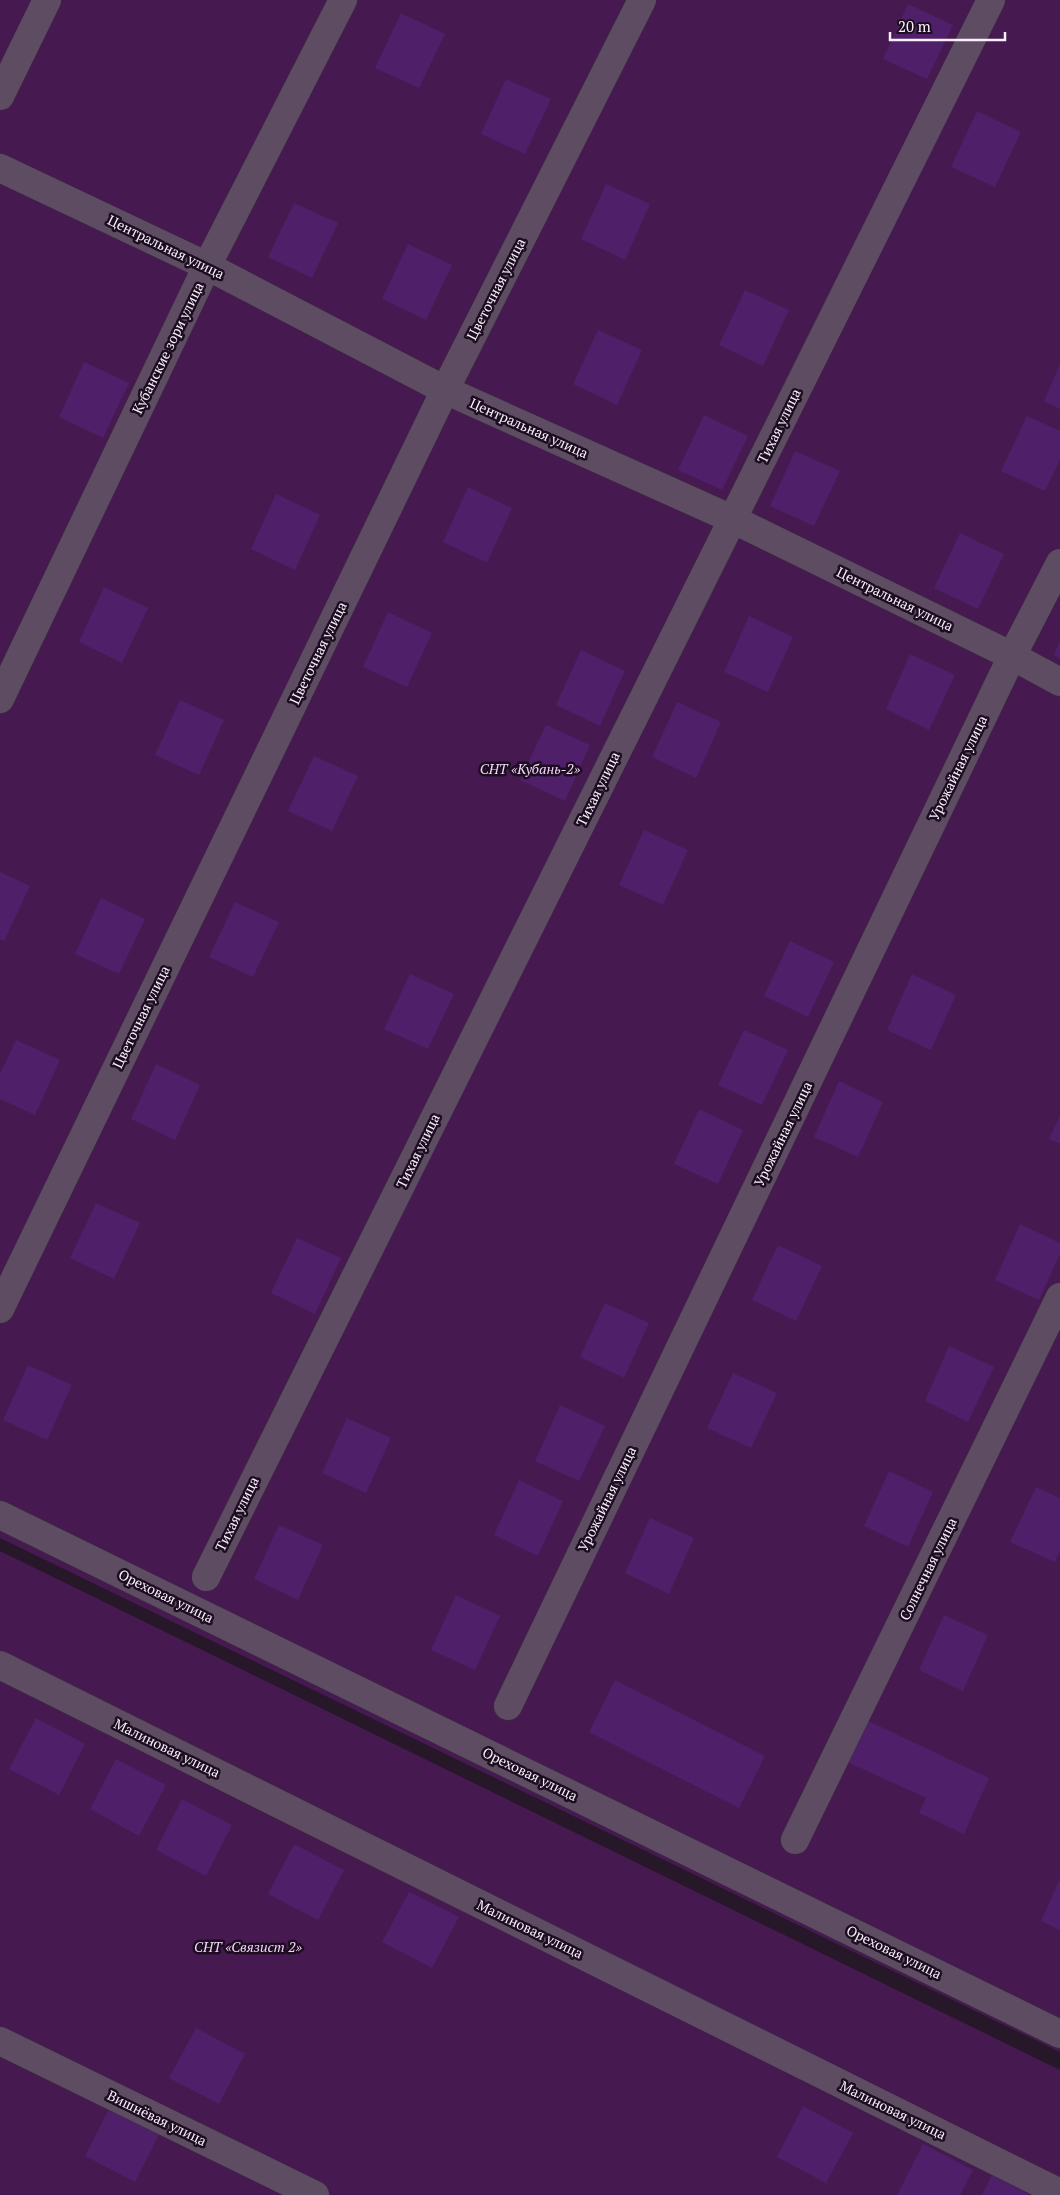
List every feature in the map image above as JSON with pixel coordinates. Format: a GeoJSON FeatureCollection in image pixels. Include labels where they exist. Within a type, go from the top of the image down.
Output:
{"type":"FeatureCollection","features":[{"type":"Feature","properties":{"kind":"street"},"geometry":{"type":"LineString","coordinates":[[0,96],[47,0]]}},
{"type":"Feature","properties":{"kind":"street","name":"Кубанские зори улица"},"geometry":{"type":"LineString","coordinates":[[0,699],[207,266],[343,0]]}},
{"type":"Feature","properties":{"kind":"street","name":"Цветочная улица"},"geometry":{"type":"LineString","coordinates":[[0,1309],[445,390],[642,0]]}},
{"type":"Feature","properties":{"kind":"street","name":"Тихая улица"},"geometry":{"type":"LineString","coordinates":[[206,1577],[991,0]]}},
{"type":"Feature","properties":{"kind":"street","name":"Центральная улица"},"geometry":{"type":"LineString","coordinates":[[0,168],[207,266],[445,390],[732,519],[1012,656],[1060,682]]}},
{"type":"Feature","properties":{"kind":"street","name":"Урожайная улица"},"geometry":{"type":"LineString","coordinates":[[508,1706],[1012,656],[1060,563]]}},
{"type":"Feature","properties":{"kind":"street","name":"Солнечная улица"},"geometry":{"type":"LineString","coordinates":[[795,1840],[1060,1297]]}},
{"type":"Feature","properties":{"kind":"street","name":"Ореховая улица"},"geometry":{"type":"LineString","coordinates":[[0,1515],[1060,2034]]}},
{"type":"Feature","properties":{"kind":"street","name":"Малиновая улица"},"geometry":{"type":"LineString","coordinates":[[0,1665],[1060,2193]]}},
{"type":"Feature","properties":{"kind":"street","name":"Вишнёвая улица"},"geometry":{"type":"LineString","coordinates":[[0,2041],[315,2195]]}},
{"type":"Feature","properties":{"kind":"green space","name":"СНТ «Кубань-2»"},"geometry":{"type":"Polygon","coordinates":[[[0,0],[1060,0],[1060,2052],[0,1538],[0,0]]]}},
{"type":"Feature","properties":{"kind":"green space","name":"СНТ «Связист 2»"},"geometry":{"type":"Polygon","coordinates":[[[0,1551],[1060,2070],[1060,2195],[0,2195],[0,1551]]]}},
{"type":"Feature","properties":{"kind":"building"},"geometry":{"type":"Polygon","coordinates":[[[908,4],[953,25],[927,79],[883,59],[908,4]]]}},
{"type":"Feature","properties":{"kind":"building"},"geometry":{"type":"Polygon","coordinates":[[[401,13],[445,34],[419,88],[375,68],[401,13]]]}},
{"type":"Feature","properties":{"kind":"building"},"geometry":{"type":"Polygon","coordinates":[[[506,79],[551,99],[525,154],[481,134],[506,79]]]}},
{"type":"Feature","properties":{"kind":"building"},"geometry":{"type":"Polygon","coordinates":[[[977,111],[1021,132],[995,187],[951,167],[977,111]]]}},
{"type":"Feature","properties":{"kind":"building"},"geometry":{"type":"Polygon","coordinates":[[[606,184],[650,204],[625,260],[581,239],[606,184]]]}},
{"type":"Feature","properties":{"kind":"building"},"geometry":{"type":"Polygon","coordinates":[[[294,203],[338,223],[312,278],[268,257],[294,203]]]}},
{"type":"Feature","properties":{"kind":"building"},"geometry":{"type":"Polygon","coordinates":[[[408,244],[452,265],[426,320],[382,299],[408,244]]]}},
{"type":"Feature","properties":{"kind":"building"},"geometry":{"type":"Polygon","coordinates":[[[745,290],[789,310],[763,366],[719,345],[745,290]]]}},
{"type":"Feature","properties":{"kind":"building"},"geometry":{"type":"Polygon","coordinates":[[[598,330],[642,350],[617,405],[573,384],[598,330]]]}},
{"type":"Feature","properties":{"kind":"building"},"geometry":{"type":"Polygon","coordinates":[[[84,362],[129,383],[103,438],[59,417],[84,362]]]}},
{"type":"Feature","properties":{"kind":"building"},"geometry":{"type":"Polygon","coordinates":[[[1060,364],[1060,409],[1044,401],[1060,364]]]}},
{"type":"Feature","properties":{"kind":"building"},"geometry":{"type":"Polygon","coordinates":[[[704,415],[748,436],[722,490],[678,470],[704,415]]]}},
{"type":"Feature","properties":{"kind":"building"},"geometry":{"type":"Polygon","coordinates":[[[1027,416],[1060,431],[1060,460],[1045,491],[1001,471],[1027,416]]]}},
{"type":"Feature","properties":{"kind":"building"},"geometry":{"type":"Polygon","coordinates":[[[795,451],[840,471],[814,526],[770,506],[795,451]]]}},
{"type":"Feature","properties":{"kind":"building"},"geometry":{"type":"Polygon","coordinates":[[[468,487],[512,508],[487,563],[443,542],[468,487]]]}},
{"type":"Feature","properties":{"kind":"building"},"geometry":{"type":"Polygon","coordinates":[[[276,494],[320,515],[295,570],[251,549],[276,494]]]}},
{"type":"Feature","properties":{"kind":"building"},"geometry":{"type":"Polygon","coordinates":[[[960,533],[1004,554],[978,609],[934,588],[960,533]]]}},
{"type":"Feature","properties":{"kind":"building"},"geometry":{"type":"Polygon","coordinates":[[[104,587],[148,608],[122,663],[79,642],[104,587]]]}},
{"type":"Feature","properties":{"kind":"building"},"geometry":{"type":"Polygon","coordinates":[[[388,612],[432,633],[407,687],[363,667],[388,612]]]}},
{"type":"Feature","properties":{"kind":"building"},"geometry":{"type":"Polygon","coordinates":[[[749,616],[793,637],[768,692],[724,672],[749,616]]]}},
{"type":"Feature","properties":{"kind":"building"},"geometry":{"type":"Polygon","coordinates":[[[1060,641],[1060,658],[1054,655],[1060,641]]]}},
{"type":"Feature","properties":{"kind":"building"},"geometry":{"type":"Polygon","coordinates":[[[581,650],[625,671],[600,726],[556,705],[581,650]]]}},
{"type":"Feature","properties":{"kind":"building"},"geometry":{"type":"Polygon","coordinates":[[[910,654],[955,675],[929,730],[886,709],[910,654]]]}},
{"type":"Feature","properties":{"kind":"building"},"geometry":{"type":"Polygon","coordinates":[[[180,700],[224,720],[199,775],[155,755],[180,700]]]}},
{"type":"Feature","properties":{"kind":"building"},"geometry":{"type":"Polygon","coordinates":[[[677,702],[721,722],[696,778],[652,757],[677,702]]]}},
{"type":"Feature","properties":{"kind":"building"},"geometry":{"type":"Polygon","coordinates":[[[546,725],[590,745],[565,801],[520,780],[546,725]]]}},
{"type":"Feature","properties":{"kind":"building"},"geometry":{"type":"Polygon","coordinates":[[[314,756],[358,776],[332,831],[288,811],[314,756]]]}},
{"type":"Feature","properties":{"kind":"building"},"geometry":{"type":"Polygon","coordinates":[[[644,830],[688,850],[663,905],[619,885],[644,830]]]}},
{"type":"Feature","properties":{"kind":"building"},"geometry":{"type":"Polygon","coordinates":[[[0,872],[30,886],[4,941],[0,939],[0,872]]]}},
{"type":"Feature","properties":{"kind":"building"},"geometry":{"type":"Polygon","coordinates":[[[101,898],[145,919],[119,974],[75,954],[101,898]]]}},
{"type":"Feature","properties":{"kind":"building"},"geometry":{"type":"Polygon","coordinates":[[[235,902],[279,922],[253,977],[209,957],[235,902]]]}},
{"type":"Feature","properties":{"kind":"building"},"geometry":{"type":"Polygon","coordinates":[[[790,941],[834,962],[808,1017],[764,996],[790,941]]]}},
{"type":"Feature","properties":{"kind":"building"},"geometry":{"type":"Polygon","coordinates":[[[410,974],[454,994],[428,1049],[384,1029],[410,974]]]}},
{"type":"Feature","properties":{"kind":"building"},"geometry":{"type":"Polygon","coordinates":[[[912,974],[956,995],[931,1050],[887,1030],[912,974]]]}},
{"type":"Feature","properties":{"kind":"building"},"geometry":{"type":"Polygon","coordinates":[[[744,1030],[788,1050],[762,1105],[718,1085],[744,1030]]]}},
{"type":"Feature","properties":{"kind":"building"},"geometry":{"type":"Polygon","coordinates":[[[16,1040],[60,1060],[35,1115],[0,1099],[0,1074],[16,1040]]]}},
{"type":"Feature","properties":{"kind":"building"},"geometry":{"type":"Polygon","coordinates":[[[156,1064],[200,1085],[175,1140],[131,1119],[156,1064]]]}},
{"type":"Feature","properties":{"kind":"building"},"geometry":{"type":"Polygon","coordinates":[[[839,1081],[883,1102],[858,1157],[814,1137],[839,1081]]]}},
{"type":"Feature","properties":{"kind":"building"},"geometry":{"type":"Polygon","coordinates":[[[699,1109],[743,1130],[718,1184],[674,1164],[699,1109]]]}},
{"type":"Feature","properties":{"kind":"building"},"geometry":{"type":"Polygon","coordinates":[[[1060,1115],[1060,1144],[1049,1139],[1060,1115]]]}},
{"type":"Feature","properties":{"kind":"building"},"geometry":{"type":"Polygon","coordinates":[[[96,1203],[140,1223],[114,1279],[70,1258],[96,1203]]]}},
{"type":"Feature","properties":{"kind":"building"},"geometry":{"type":"Polygon","coordinates":[[[1020,1224],[1060,1243],[1060,1254],[1039,1300],[995,1280],[1020,1224]]]}},
{"type":"Feature","properties":{"kind":"building"},"geometry":{"type":"Polygon","coordinates":[[[297,1238],[341,1258],[315,1314],[271,1293],[297,1238]]]}},
{"type":"Feature","properties":{"kind":"building"},"geometry":{"type":"Polygon","coordinates":[[[778,1245],[822,1266],[796,1321],[752,1300],[778,1245]]]}},
{"type":"Feature","properties":{"kind":"building"},"geometry":{"type":"Polygon","coordinates":[[[605,1303],[649,1323],[624,1378],[580,1357],[605,1303]]]}},
{"type":"Feature","properties":{"kind":"building"},"geometry":{"type":"Polygon","coordinates":[[[949,1346],[994,1367],[968,1422],[925,1401],[949,1346]]]}},
{"type":"Feature","properties":{"kind":"building"},"geometry":{"type":"Polygon","coordinates":[[[28,1365],[72,1385],[47,1440],[3,1420],[28,1365]]]}},
{"type":"Feature","properties":{"kind":"building"},"geometry":{"type":"Polygon","coordinates":[[[733,1373],[777,1393],[751,1448],[707,1428],[733,1373]]]}},
{"type":"Feature","properties":{"kind":"building"},"geometry":{"type":"Polygon","coordinates":[[[560,1405],[605,1426],[579,1481],[535,1461],[560,1405]]]}},
{"type":"Feature","properties":{"kind":"building"},"geometry":{"type":"Polygon","coordinates":[[[347,1418],[391,1438],[366,1493],[322,1473],[347,1418]]]}},
{"type":"Feature","properties":{"kind":"building"},"geometry":{"type":"Polygon","coordinates":[[[889,1471],[933,1492],[908,1547],[864,1526],[889,1471]]]}},
{"type":"Feature","properties":{"kind":"building"},"geometry":{"type":"Polygon","coordinates":[[[519,1480],[563,1501],[538,1556],[494,1535],[519,1480]]]}},
{"type":"Feature","properties":{"kind":"building"},"geometry":{"type":"Polygon","coordinates":[[[1036,1487],[1060,1498],[1060,1551],[1055,1562],[1010,1542],[1036,1487]]]}},
{"type":"Feature","properties":{"kind":"building"},"geometry":{"type":"Polygon","coordinates":[[[650,1518],[694,1538],[669,1594],[625,1573],[650,1518]]]}},
{"type":"Feature","properties":{"kind":"building"},"geometry":{"type":"Polygon","coordinates":[[[279,1525],[323,1545],[298,1600],[254,1579],[279,1525]]]}},
{"type":"Feature","properties":{"kind":"building"},"geometry":{"type":"Polygon","coordinates":[[[456,1595],[500,1616],[475,1670],[431,1650],[456,1595]]]}},
{"type":"Feature","properties":{"kind":"building"},"geometry":{"type":"Polygon","coordinates":[[[944,1615],[988,1635],[963,1691],[919,1670],[944,1615]]]}},
{"type":"Feature","properties":{"kind":"building"},"geometry":{"type":"Polygon","coordinates":[[[615,1680],[765,1756],[739,1808],[589,1732],[615,1680]]]}},
{"type":"Feature","properties":{"kind":"building"},"geometry":{"type":"Polygon","coordinates":[[[36,1718],[85,1744],[59,1795],[9,1769],[36,1718]]]}},
{"type":"Feature","properties":{"kind":"building"},"geometry":{"type":"Polygon","coordinates":[[[862,1718],[989,1778],[964,1834],[919,1813],[926,1798],[843,1760],[862,1718]]]}},
{"type":"Feature","properties":{"kind":"building"},"geometry":{"type":"Polygon","coordinates":[[[116,1759],[166,1785],[139,1836],[90,1809],[116,1759]]]}},
{"type":"Feature","properties":{"kind":"building"},"geometry":{"type":"Polygon","coordinates":[[[182,1799],[232,1825],[206,1876],[156,1850],[182,1799]]]}},
{"type":"Feature","properties":{"kind":"building"},"geometry":{"type":"Polygon","coordinates":[[[294,1844],[344,1870],[318,1920],[268,1894],[294,1844]]]}},
{"type":"Feature","properties":{"kind":"building"},"geometry":{"type":"Polygon","coordinates":[[[1060,1879],[1060,1930],[1041,1921],[1060,1879]]]}},
{"type":"Feature","properties":{"kind":"building"},"geometry":{"type":"Polygon","coordinates":[[[409,1892],[459,1917],[432,1968],[382,1942],[409,1892]]]}},
{"type":"Feature","properties":{"kind":"building"},"geometry":{"type":"Polygon","coordinates":[[[196,2028],[245,2054],[219,2104],[169,2078],[196,2028]]]}},
{"type":"Feature","properties":{"kind":"building"},"geometry":{"type":"Polygon","coordinates":[[[111,2105],[161,2131],[135,2182],[85,2156],[111,2105]]]}},
{"type":"Feature","properties":{"kind":"building"},"geometry":{"type":"Polygon","coordinates":[[[803,2106],[853,2133],[826,2183],[777,2157],[803,2106]]]}},
{"type":"Feature","properties":{"kind":"building"},"geometry":{"type":"Polygon","coordinates":[[[923,2144],[973,2170],[960,2195],[897,2195],[923,2144]]]}},
{"type":"Feature","properties":{"kind":"building"},"geometry":{"type":"Polygon","coordinates":[[[992,2175],[1030,2195],[982,2195],[992,2175]]]}}]}
